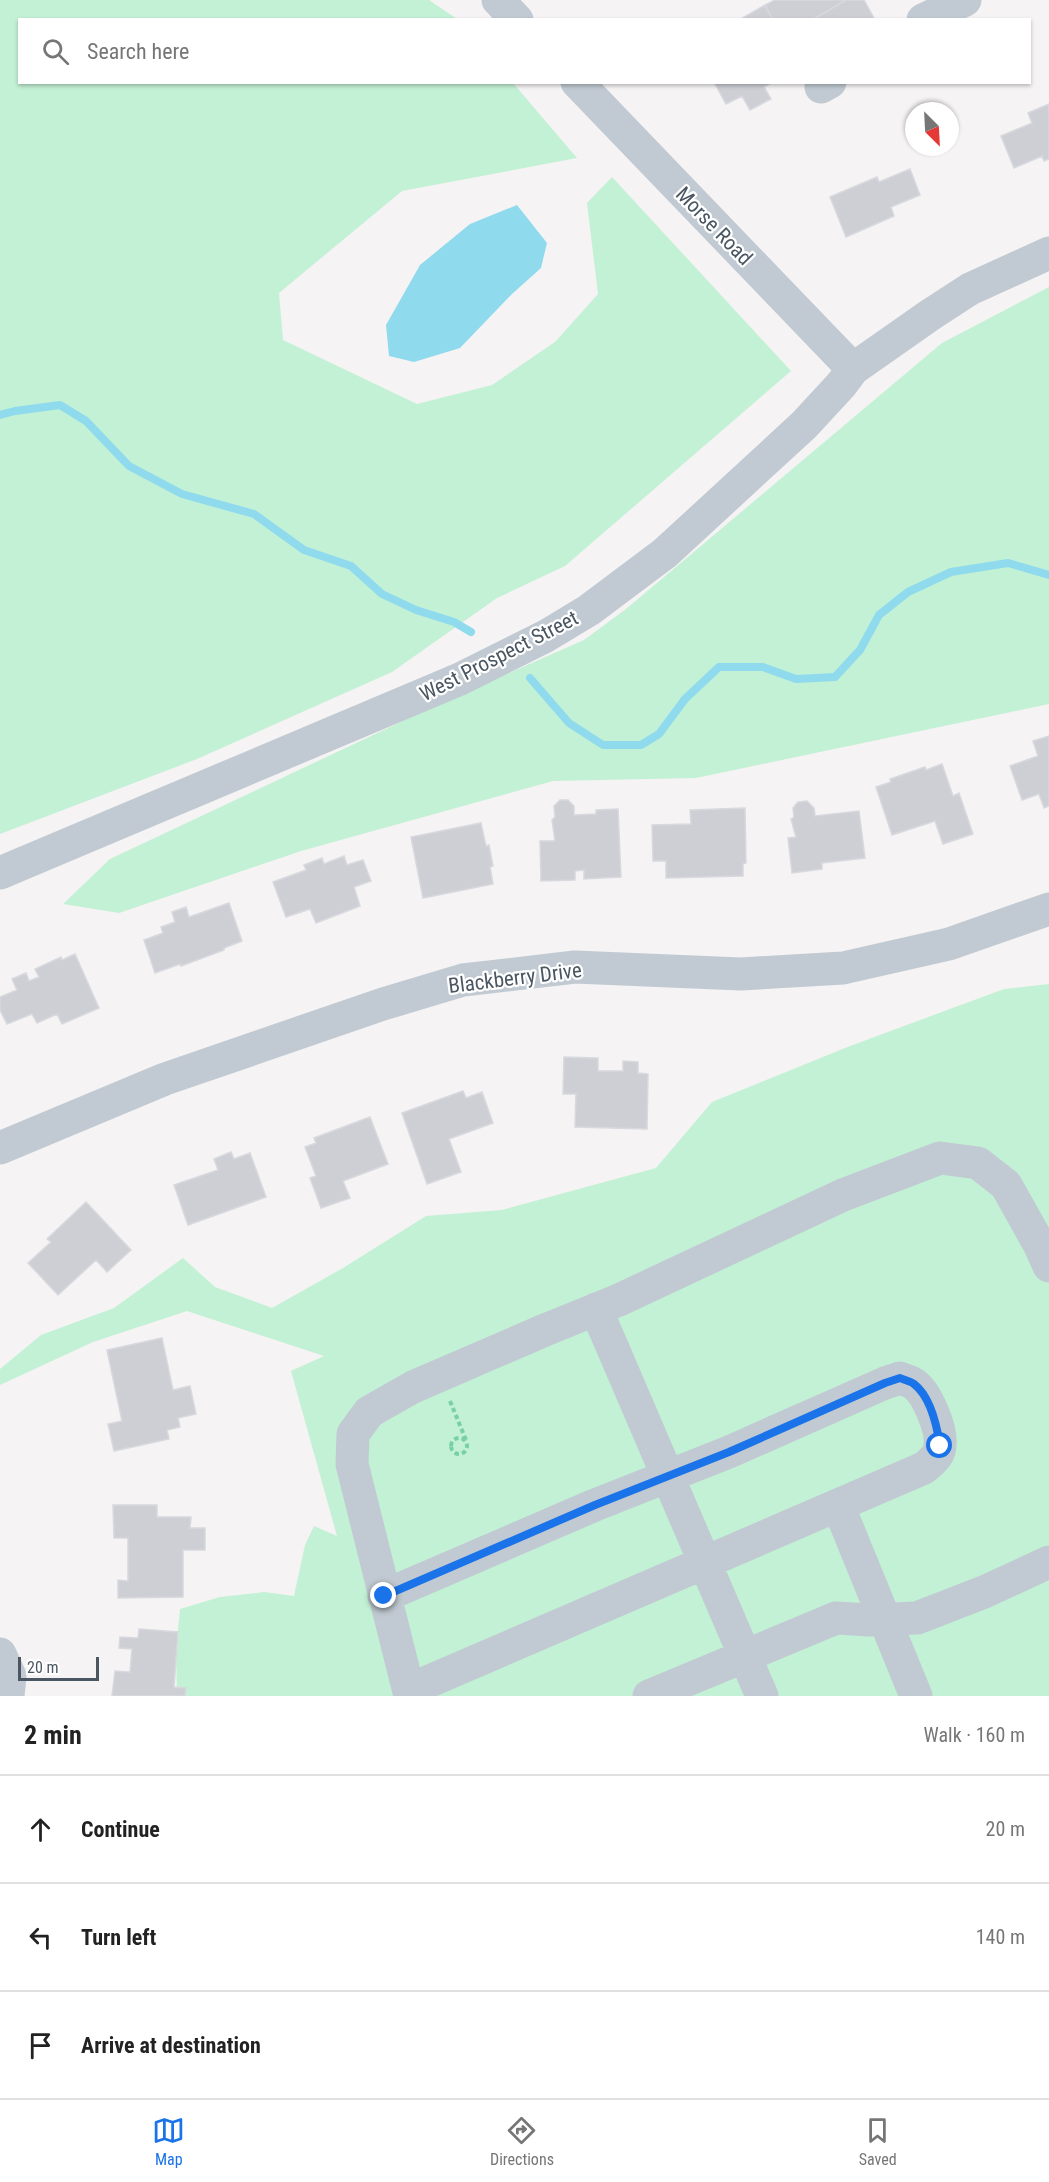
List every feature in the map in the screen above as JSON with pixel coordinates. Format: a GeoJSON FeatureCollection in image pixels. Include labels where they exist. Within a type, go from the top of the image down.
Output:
{"type":"FeatureCollection","features":[{"type":"Feature","properties":{"kind":"street"},"geometry":{"type":"LineString","coordinates":[[498,0],[515,18]]}},
{"type":"Feature","properties":{"kind":"street"},"geometry":{"type":"LineString","coordinates":[[906,0],[915,18]]}},
{"type":"Feature","properties":{"kind":"street"},"geometry":{"type":"LineString","coordinates":[[927,18],[965,0]]}},
{"type":"Feature","properties":{"kind":"street","name":"Morse Road"},"geometry":{"type":"LineString","coordinates":[[579,84],[853,369]]}},
{"type":"Feature","properties":{"kind":"street","name":"West Prospect Street"},"geometry":{"type":"LineString","coordinates":[[0,873],[460,679],[546,636],[589,610],[665,553],[804,425],[853,369],[970,289],[1049,253]]}},
{"type":"Feature","properties":{"kind":"street","name":"Blackberry Drive"},"geometry":{"type":"LineString","coordinates":[[0,1148],[165,1079],[383,1004],[463,980],[575,967],[741,974],[843,968],[949,944],[1049,909]]}},
{"type":"Feature","properties":{"kind":"street"},"geometry":{"type":"LineString","coordinates":[[384,1596],[595,1505],[668,1478],[900,1378],[915,1384],[927,1402],[937,1425],[940,1446],[936,1458],[924,1468],[410,1693],[384,1596],[352,1464],[353,1434],[369,1412],[413,1387],[596,1309],[843,1195],[940,1158],[978,1163],[1006,1185],[1049,1266]]}},
{"type":"Feature","properties":{"kind":"street"},"geometry":{"type":"LineString","coordinates":[[596,1309],[762,1696]]}},
{"type":"Feature","properties":{"kind":"street"},"geometry":{"type":"LineString","coordinates":[[838,1505],[916,1696]]}},
{"type":"Feature","properties":{"kind":"street"},"geometry":{"type":"LineString","coordinates":[[649,1696],[836,1618],[886,1620],[917,1618],[984,1592],[1049,1562]]}},
{"type":"Feature","properties":{"kind":"street"},"geometry":{"type":"LineString","coordinates":[[0,1654],[10,1676],[8,1696]]}},
{"type":"Feature","properties":{"kind":"path"},"geometry":{"type":"LineString","coordinates":[[439,1376],[466,1440],[467,1448],[464,1453],[453,1452],[451,1444],[454,1439],[462,1437],[466,1440]]}},
{"type":"Feature","properties":{"kind":"green space"},"geometry":{"type":"Polygon","coordinates":[[[0,0],[429,0],[456,18],[18,18],[18,84],[514,84],[577,158],[402,191],[279,293],[283,340],[417,404],[492,385],[555,342],[598,294],[587,203],[612,177],[791,371],[565,566],[497,598],[392,672],[197,759],[0,834],[0,0]]]}},
{"type":"Feature","properties":{"kind":"green space"},"geometry":{"type":"Polygon","coordinates":[[[1049,287],[1049,704],[696,778],[553,781],[301,851],[119,913],[63,904],[110,859],[441,703],[584,640],[626,609],[942,343],[1049,287]]]}},
{"type":"Feature","properties":{"kind":"green space"},"geometry":{"type":"Polygon","coordinates":[[[1049,984],[1049,1696],[177,1696],[176,1651],[180,1609],[220,1597],[264,1592],[294,1596],[305,1545],[314,1526],[337,1536],[291,1371],[324,1356],[187,1311],[93,1342],[0,1385],[0,1369],[41,1335],[114,1308],[183,1258],[215,1287],[272,1308],[343,1268],[426,1216],[502,1210],[656,1168],[712,1102],[850,1046],[1004,989],[1049,984]]]}},
{"type":"Feature","properties":{"kind":"water"},"geometry":{"type":"Polygon","coordinates":[[[517,205],[547,243],[541,268],[512,294],[460,348],[414,362],[389,356],[386,325],[420,265],[470,224],[517,205]]]}},
{"type":"Feature","properties":{"kind":"building"},"geometry":{"type":"Polygon","coordinates":[[[775,0],[846,0],[815,18],[772,18],[765,5],[775,0]]]}},
{"type":"Feature","properties":{"kind":"building"},"geometry":{"type":"Polygon","coordinates":[[[846,0],[864,0],[874,18],[815,18],[846,0]]]}},
{"type":"Feature","properties":{"kind":"building"},"geometry":{"type":"Polygon","coordinates":[[[765,5],[772,18],[742,18],[765,5]]]}},
{"type":"Feature","properties":{"kind":"building"},"geometry":{"type":"Polygon","coordinates":[[[715,84],[769,84],[764,87],[771,99],[750,110],[742,96],[726,104],[715,84]]]}},
{"type":"Feature","properties":{"kind":"building"},"geometry":{"type":"Polygon","coordinates":[[[1049,104],[1049,159],[1044,161],[1042,156],[1014,168],[1001,136],[1032,123],[1028,113],[1049,104]]]}},
{"type":"Feature","properties":{"kind":"building"},"geometry":{"type":"Polygon","coordinates":[[[910,169],[920,195],[891,207],[894,216],[846,237],[830,197],[877,177],[879,182],[910,169]]]}},
{"type":"Feature","properties":{"kind":"building"},"geometry":{"type":"Polygon","coordinates":[[[1049,736],[1049,806],[1044,808],[1039,794],[1022,800],[1010,766],[1038,756],[1033,741],[1049,736]]]}},
{"type":"Feature","properties":{"kind":"building"},"geometry":{"type":"Polygon","coordinates":[[[942,764],[953,796],[959,793],[973,834],[943,844],[935,821],[892,835],[876,787],[891,782],[890,779],[925,767],[926,770],[942,764]]]}},
{"type":"Feature","properties":{"kind":"building"},"geometry":{"type":"Polygon","coordinates":[[[560,800],[568,800],[574,806],[574,815],[596,814],[596,810],[618,809],[621,877],[584,879],[584,870],[575,871],[575,880],[541,881],[540,841],[555,841],[552,820],[555,817],[554,806],[560,800]]]}},
{"type":"Feature","properties":{"kind":"building"},"geometry":{"type":"Polygon","coordinates":[[[807,801],[814,808],[815,816],[859,811],[865,858],[822,863],[822,869],[792,873],[788,838],[796,837],[791,819],[794,817],[793,808],[798,802],[807,801]]]}},
{"type":"Feature","properties":{"kind":"building"},"geometry":{"type":"Polygon","coordinates":[[[745,808],[746,863],[743,864],[743,876],[666,878],[666,861],[653,861],[652,825],[691,824],[690,810],[745,808]]]}},
{"type":"Feature","properties":{"kind":"building"},"geometry":{"type":"Polygon","coordinates":[[[481,823],[486,846],[489,845],[493,866],[490,867],[493,884],[423,898],[411,837],[481,823]]]}},
{"type":"Feature","properties":{"kind":"building"},"geometry":{"type":"Polygon","coordinates":[[[344,856],[347,865],[363,860],[371,881],[354,887],[360,906],[316,923],[310,909],[286,917],[273,882],[306,870],[304,865],[322,858],[324,864],[344,856]]]}},
{"type":"Feature","properties":{"kind":"building"},"geometry":{"type":"Polygon","coordinates":[[[229,903],[242,941],[181,966],[180,964],[155,973],[144,940],[163,933],[161,927],[175,922],[172,912],[186,907],[189,917],[229,903]]]}},
{"type":"Feature","properties":{"kind":"building"},"geometry":{"type":"Polygon","coordinates":[[[75,954],[99,1008],[62,1024],[57,1014],[37,1023],[32,1014],[7,1024],[0,1010],[0,997],[17,990],[12,979],[26,973],[29,981],[39,977],[35,969],[61,957],[62,960],[75,954]]]}},
{"type":"Feature","properties":{"kind":"building"},"geometry":{"type":"Polygon","coordinates":[[[564,1057],[598,1058],[598,1071],[623,1071],[623,1061],[638,1062],[638,1073],[648,1074],[647,1129],[575,1127],[576,1094],[563,1094],[564,1057]]]}},
{"type":"Feature","properties":{"kind":"building"},"geometry":{"type":"Polygon","coordinates":[[[463,1091],[466,1098],[482,1092],[493,1123],[449,1139],[461,1172],[427,1184],[402,1113],[463,1091]]]}},
{"type":"Feature","properties":{"kind":"building"},"geometry":{"type":"Polygon","coordinates":[[[370,1117],[388,1164],[343,1181],[350,1198],[321,1208],[310,1178],[316,1176],[305,1147],[316,1143],[314,1138],[370,1117]]]}},
{"type":"Feature","properties":{"kind":"building"},"geometry":{"type":"Polygon","coordinates":[[[231,1152],[234,1159],[250,1153],[266,1197],[188,1225],[174,1185],[218,1170],[214,1159],[231,1152]]]}},
{"type":"Feature","properties":{"kind":"building"},"geometry":{"type":"Polygon","coordinates":[[[86,1202],[131,1250],[107,1272],[96,1260],[58,1295],[28,1263],[51,1242],[47,1239],[86,1202]]]}},
{"type":"Feature","properties":{"kind":"building"},"geometry":{"type":"Polygon","coordinates":[[[162,1338],[173,1390],[190,1386],[196,1414],[178,1418],[180,1427],[167,1430],[169,1439],[114,1451],[108,1424],[122,1421],[107,1350],[162,1338]]]}},
{"type":"Feature","properties":{"kind":"building"},"geometry":{"type":"Polygon","coordinates":[[[113,1505],[157,1505],[157,1517],[191,1517],[190,1528],[205,1528],[205,1550],[183,1550],[183,1597],[118,1598],[118,1580],[128,1581],[128,1538],[114,1538],[113,1505]]]}},
{"type":"Feature","properties":{"kind":"building"},"geometry":{"type":"Polygon","coordinates":[[[139,1629],[178,1632],[174,1687],[186,1688],[185,1696],[112,1696],[115,1671],[130,1672],[132,1649],[119,1648],[120,1637],[138,1638],[139,1629]]]}},
{"type":"Feature","properties":{"kind":"waterway"},"geometry":{"type":"LineString","coordinates":[[0,415],[60,405],[86,421],[129,466],[182,494],[254,514],[304,550],[351,566],[382,594],[416,610],[454,622],[471,632]]}},
{"type":"Feature","properties":{"kind":"waterway"},"geometry":{"type":"LineString","coordinates":[[530,678],[569,723],[603,745],[641,745],[659,734],[685,699],[719,667],[763,667],[796,679],[835,677],[860,650],[879,615],[908,592],[951,572],[1008,563],[1049,575]]}},
{"type":"Feature","properties":{"kind":"route"},"geometry":{"type":"LineString","coordinates":[[384,1596],[595,1505],[668,1478],[900,1378],[915,1384],[927,1402],[937,1425],[940,1446]]}}]}
